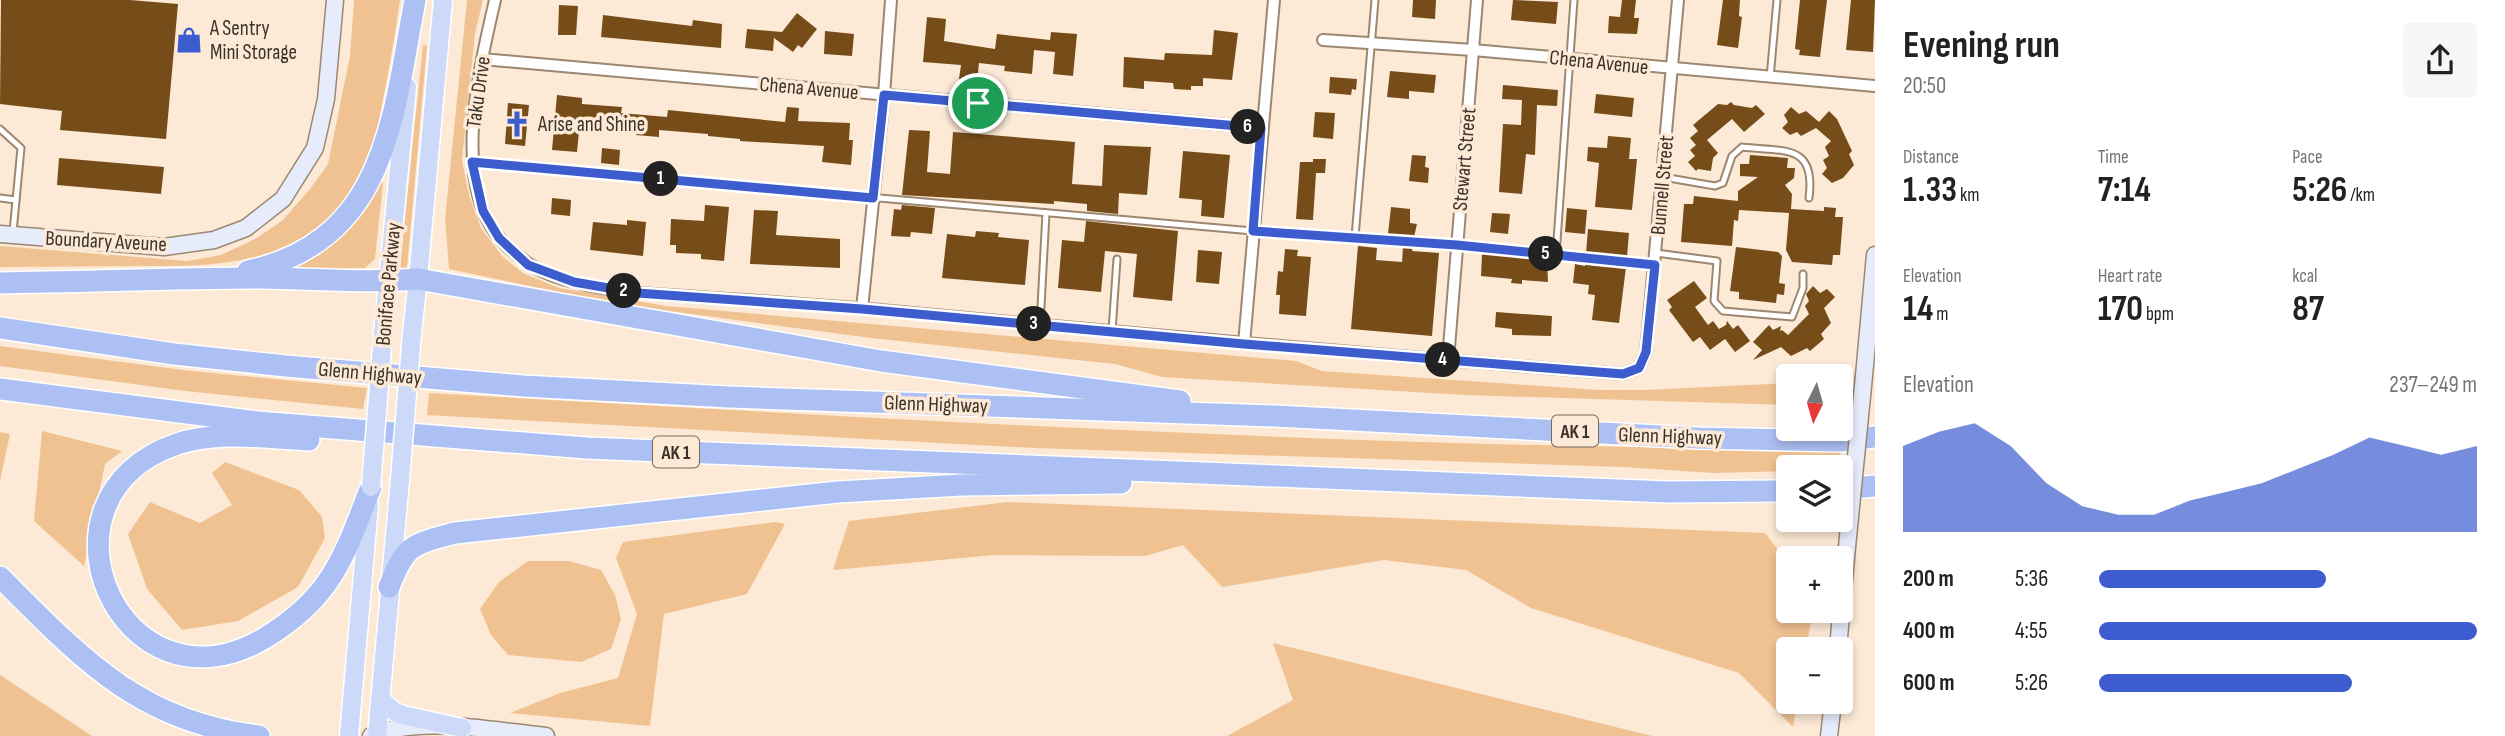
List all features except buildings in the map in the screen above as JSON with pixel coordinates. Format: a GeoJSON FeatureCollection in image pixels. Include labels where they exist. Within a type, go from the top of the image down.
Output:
{"type":"FeatureCollection","features":[{"type":"Feature","properties":{"kind":"highway"},"geometry":{"type":"LineString","coordinates":[[134,279],[239,273],[257,269],[293,256],[335,228],[365,191],[380,162],[395,107],[415,0]]}},
{"type":"Feature","properties":{"kind":"highway"},"geometry":{"type":"LineString","coordinates":[[0,283],[134,279],[264,278],[387,282],[418,279],[868,359],[1275,416]]}},
{"type":"Feature","properties":{"kind":"highway","name":"Glenn Highway"},"geometry":{"type":"LineString","coordinates":[[0,328],[174,354],[523,386],[729,397],[1275,416],[1698,438],[1840,440],[1875,437]]}},
{"type":"Feature","properties":{"kind":"highway","name":"AK 1"},"geometry":{"type":"LineString","coordinates":[[0,389],[257,422],[587,448],[1668,492],[1776,491]]}},
{"type":"Feature","properties":{"kind":"highway"},"geometry":{"type":"LineString","coordinates":[[370,487],[346,549],[321,590],[279,629],[240,652],[201,656],[160,647],[128,624],[114,607],[102,579],[97,555],[99,531],[113,495],[121,482],[150,456],[177,444],[241,436],[447,448],[587,448]]}},
{"type":"Feature","properties":{"kind":"highway"},"geometry":{"type":"LineString","coordinates":[[389,587],[403,555],[415,546],[468,531],[838,492],[976,485],[1354,479]]}},
{"type":"Feature","properties":{"kind":"highway"},"geometry":{"type":"LineString","coordinates":[[1853,488],[1875,486]]}},
{"type":"Feature","properties":{"kind":"highway"},"geometry":{"type":"LineString","coordinates":[[0,577],[73,648],[106,677],[129,692],[200,725],[259,736]]}},
{"type":"Feature","properties":{"kind":"main road","name":"Boniface Parkway"},"geometry":{"type":"LineString","coordinates":[[349,736],[387,282],[415,0]]}},
{"type":"Feature","properties":{"kind":"main road","name":"Boniface Parkway"},"geometry":{"type":"LineString","coordinates":[[375,735],[443,0]]}},
{"type":"Feature","properties":{"kind":"main road"},"geometry":{"type":"LineString","coordinates":[[380,699],[395,712],[403,715],[463,728]]}},
{"type":"Feature","properties":{"kind":"street","name":"Boundary Aveune"},"geometry":{"type":"LineString","coordinates":[[6,235],[164,247],[214,240],[246,228],[283,199],[315,148],[326,99],[335,0]]}},
{"type":"Feature","properties":{"kind":"street","name":"Taku Drive"},"geometry":{"type":"LineString","coordinates":[[495,0],[482,59],[472,138],[472,162],[483,211],[499,238],[528,265],[574,282],[637,293],[862,309],[1244,344],[1623,374],[1639,368]]}},
{"type":"Feature","properties":{"kind":"street"},"geometry":{"type":"LineString","coordinates":[[862,309],[891,0]]}},
{"type":"Feature","properties":{"kind":"street"},"geometry":{"type":"LineString","coordinates":[[1244,344],[1274,0]]}},
{"type":"Feature","properties":{"kind":"street","name":"Stewart Street"},"geometry":{"type":"LineString","coordinates":[[1448,360],[1477,0]]}},
{"type":"Feature","properties":{"kind":"street","name":"Bunnell Street"},"geometry":{"type":"LineString","coordinates":[[1639,368],[1646,352],[1678,0]]}},
{"type":"Feature","properties":{"kind":"street","name":"Chena Avenue"},"geometry":{"type":"LineString","coordinates":[[1323,40],[1473,50],[1875,86]]}},
{"type":"Feature","properties":{"kind":"street","name":"Chena Avenue"},"geometry":{"type":"LineString","coordinates":[[482,59],[1261,128]]}},
{"type":"Feature","properties":{"kind":"street"},"geometry":{"type":"LineString","coordinates":[[1839,637],[1875,255]]}},
{"type":"Feature","properties":{"kind":"street"},"geometry":{"type":"LineString","coordinates":[[1829,736],[1832,714]]}},
{"type":"Feature","properties":{"kind":"street"},"geometry":{"type":"LineString","coordinates":[[375,735],[412,726],[547,736]]}},
{"type":"Feature","properties":{"kind":"lane"},"geometry":{"type":"LineString","coordinates":[[1355,237],[1375,0]]}},
{"type":"Feature","properties":{"kind":"lane"},"geometry":{"type":"LineString","coordinates":[[1556,255],[1574,0]]}},
{"type":"Feature","properties":{"kind":"lane"},"geometry":{"type":"LineString","coordinates":[[1770,78],[1777,0]]}},
{"type":"Feature","properties":{"kind":"lane"},"geometry":{"type":"LineString","coordinates":[[0,129],[21,148],[16,200],[6,235]]}},
{"type":"Feature","properties":{"kind":"lane"},"geometry":{"type":"LineString","coordinates":[[1663,177],[1715,186],[1723,183],[1732,156],[1742,147],[1796,153],[1808,164],[1811,184],[1809,198]]}},
{"type":"Feature","properties":{"kind":"lane"},"geometry":{"type":"LineString","coordinates":[[472,162],[1253,231],[1457,245],[1655,265]]}},
{"type":"Feature","properties":{"kind":"lane"},"geometry":{"type":"LineString","coordinates":[[0,198],[16,200]]}},
{"type":"Feature","properties":{"kind":"lane"},"geometry":{"type":"LineString","coordinates":[[1040,325],[1046,213]]}},
{"type":"Feature","properties":{"kind":"lane"},"geometry":{"type":"LineString","coordinates":[[1656,253],[1717,261],[1714,301],[1723,311],[1737,314],[1791,317],[1803,288],[1803,274]]}},
{"type":"Feature","properties":{"kind":"lane"},"geometry":{"type":"LineString","coordinates":[[1112,331],[1117,259]]}},
{"type":"Feature","properties":{"kind":"shaded area"},"geometry":{"type":"Polygon","coordinates":[[[354,0],[400,0],[385,92],[373,146],[355,184],[334,213],[309,235],[280,250],[248,259],[214,264],[0,267],[0,246],[187,261],[221,255],[255,239],[282,221],[328,164],[350,56],[354,0]]]}},
{"type":"Feature","properties":{"kind":"shaded area"},"geometry":{"type":"Polygon","coordinates":[[[467,0],[483,0],[475,34],[462,160],[469,195],[481,228],[502,256],[523,273],[559,288],[666,306],[1296,361],[1322,371],[1600,390],[1776,384],[1776,405],[1465,395],[1162,377],[1115,364],[871,338],[606,302],[449,269],[445,219],[467,0]]]}},
{"type":"Feature","properties":{"kind":"shaded area"},"geometry":{"type":"Polygon","coordinates":[[[423,45],[427,46],[407,268],[404,269],[400,266],[423,45]]]}},
{"type":"Feature","properties":{"kind":"shaded area"},"geometry":{"type":"Polygon","coordinates":[[[378,182],[383,183],[375,259],[365,268],[294,270],[294,266],[336,238],[368,206],[378,182]]]}},
{"type":"Feature","properties":{"kind":"shaded area"},"geometry":{"type":"Polygon","coordinates":[[[0,346],[183,370],[367,388],[363,409],[185,391],[0,366],[0,346]]]}},
{"type":"Feature","properties":{"kind":"shaded area"},"geometry":{"type":"Polygon","coordinates":[[[429,393],[1311,438],[1664,448],[1841,449],[1840,455],[1776,455],[1776,471],[1714,473],[1623,467],[1034,448],[427,415],[429,393]]]}},
{"type":"Feature","properties":{"kind":"shaded area"},"geometry":{"type":"Polygon","coordinates":[[[42,431],[122,451],[105,464],[84,566],[34,521],[42,431]]]}},
{"type":"Feature","properties":{"kind":"shaded area"},"geometry":{"type":"Polygon","coordinates":[[[0,432],[10,434],[0,481],[0,432]]]}},
{"type":"Feature","properties":{"kind":"shaded area"},"geometry":{"type":"Polygon","coordinates":[[[225,462],[299,490],[322,517],[325,538],[298,587],[238,621],[182,630],[147,589],[128,534],[150,502],[200,523],[232,505],[212,473],[225,462]]]}},
{"type":"Feature","properties":{"kind":"shaded area"},"geometry":{"type":"Polygon","coordinates":[[[1008,502],[1765,533],[1776,547],[1776,623],[1811,623],[1808,637],[1776,637],[1776,710],[1739,673],[1531,608],[1466,570],[1384,560],[1222,587],[1183,545],[1145,556],[994,555],[833,570],[849,521],[1008,502]]]}},
{"type":"Feature","properties":{"kind":"shaded area"},"geometry":{"type":"Polygon","coordinates":[[[775,522],[785,524],[747,594],[664,614],[650,726],[510,713],[560,693],[618,678],[637,614],[616,558],[623,542],[775,522]]]}},
{"type":"Feature","properties":{"kind":"shaded area"},"geometry":{"type":"Polygon","coordinates":[[[528,561],[569,561],[601,570],[615,595],[621,619],[611,649],[581,662],[508,655],[491,635],[480,609],[499,582],[528,561]]]}},
{"type":"Feature","properties":{"kind":"shaded area"},"geometry":{"type":"Polygon","coordinates":[[[1273,643],[1652,736],[1227,736],[1293,700],[1273,643]]]}},
{"type":"Feature","properties":{"kind":"shaded area"},"geometry":{"type":"Polygon","coordinates":[[[0,675],[92,736],[0,736],[0,675]]]}},
{"type":"Feature","properties":{"kind":"shaded area"},"geometry":{"type":"Polygon","coordinates":[[[1780,714],[1795,714],[1793,727],[1780,714]]]}},
{"type":"Feature","properties":{"kind":"place","name":"A Sentry Mini Storage"},"geometry":{"type":"Point","coordinates":[189,40]}},
{"type":"Feature","properties":{"kind":"place","name":"Arise and Shine"},"geometry":{"type":"Point","coordinates":[517,124]}},
{"type":"Feature","properties":{"kind":"route"},"geometry":{"type":"LineString","coordinates":[[884,95],[978,103],[1261,128],[1253,231],[1457,245],[1655,265],[1646,352],[1639,368],[1623,374],[1244,344],[862,309],[637,293],[574,282],[528,265],[499,238],[483,211],[472,170],[472,162],[873,198],[884,95]]}}]}
